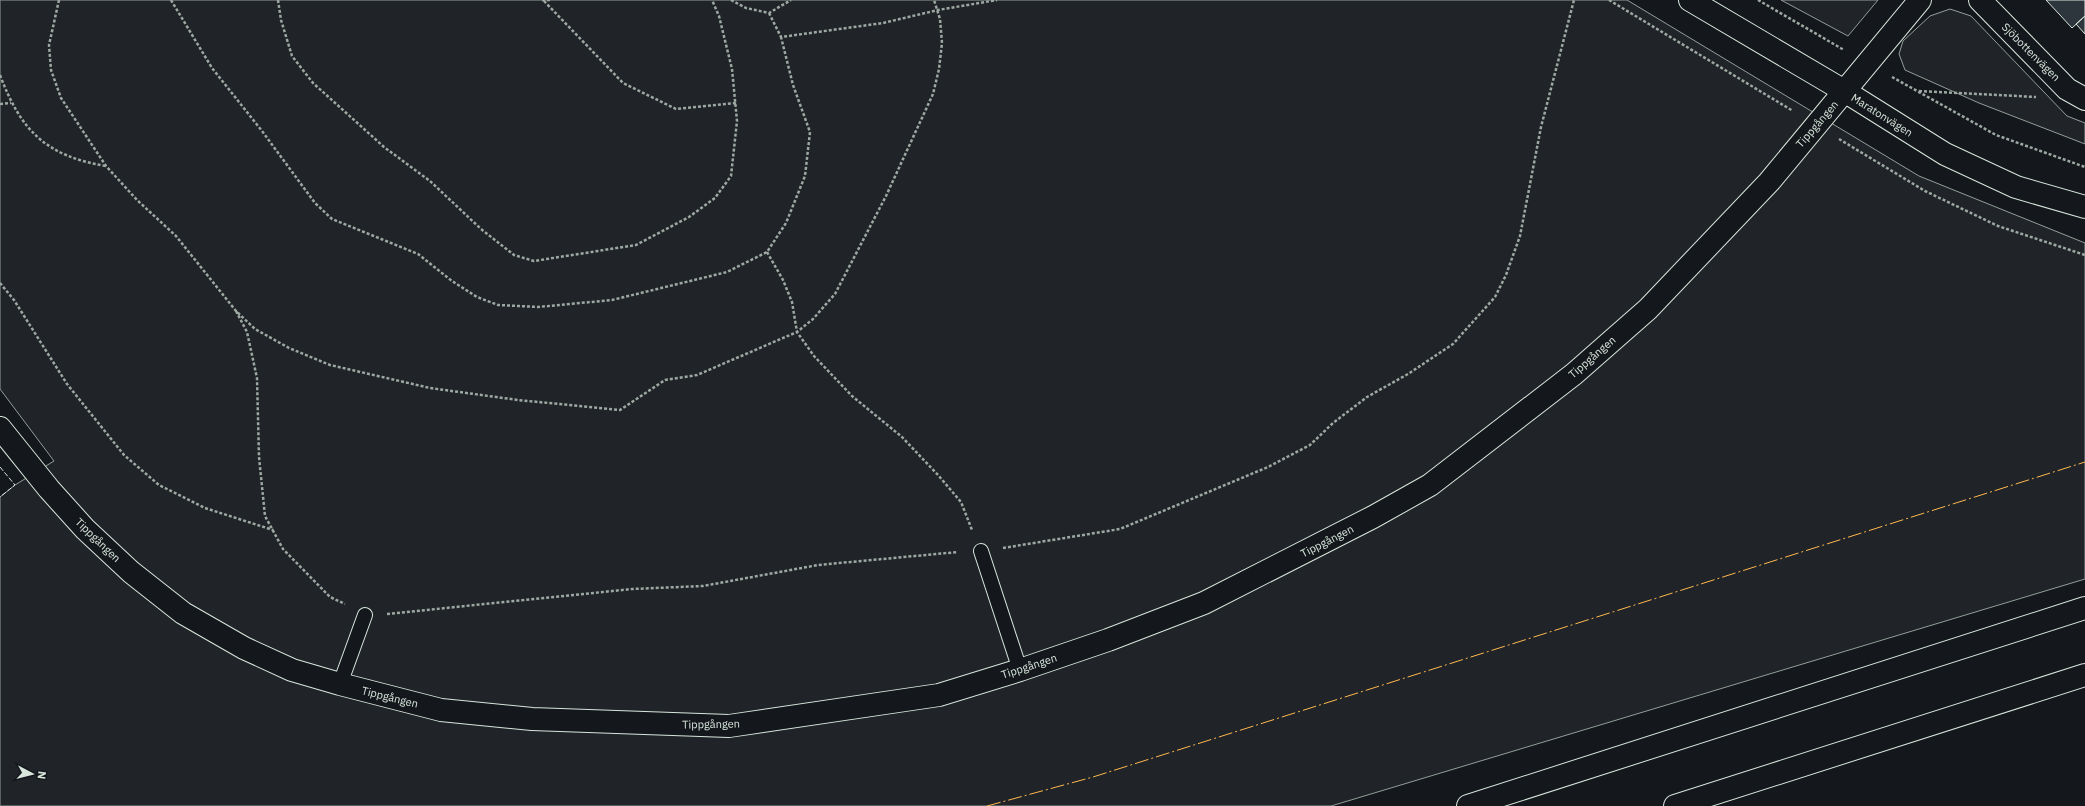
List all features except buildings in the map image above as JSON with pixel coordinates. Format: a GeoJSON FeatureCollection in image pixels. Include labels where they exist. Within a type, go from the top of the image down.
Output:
{"type":"FeatureCollection","features":[{"type":"Feature","properties":{"kind":"main road","name":"Maratonvägen"},"geometry":{"type":"LineString","coordinates":[[1690,0],[1846,92],[1945,154],[2016,187],[2085,207]]}},
{"type":"Feature","properties":{"kind":"main road","name":"Tippgången"},"geometry":{"type":"LineString","coordinates":[[0,428],[49,489],[85,529],[131,572],[183,612],[244,648],[292,670],[340,684],[442,710],[532,719],[729,726],[939,695],[1020,670],[1204,603],[1373,517],[1430,485],[1574,374],[1648,308],[1769,182],[1815,124],[1846,92],[1920,0]]}},
{"type":"Feature","properties":{"kind":"main road","name":"Sjöbottenvägen"},"geometry":{"type":"LineString","coordinates":[[1980,0],[2076,94]]}},
{"type":"Feature","properties":{"kind":"main road"},"geometry":{"type":"LineString","coordinates":[[1468,806],[2085,608]]}},
{"type":"Feature","properties":{"kind":"main road"},"geometry":{"type":"LineString","coordinates":[[1675,806],[2085,675]]}},
{"type":"Feature","properties":{"kind":"lane"},"geometry":{"type":"LineString","coordinates":[[980,551],[1020,670]]}},
{"type":"Feature","properties":{"kind":"lane"},"geometry":{"type":"LineString","coordinates":[[340,684],[365,615]]}},
{"type":"Feature","properties":{"kind":"path"},"geometry":{"type":"LineString","coordinates":[[59,0],[49,45],[51,70],[61,98],[106,166],[136,200],[176,236],[236,311],[255,329],[289,348],[330,364],[430,388],[518,400],[620,410],[665,380],[697,375],[797,332],[813,319],[835,294],[886,196],[925,113],[939,69],[942,43],[938,10],[934,0]]}},
{"type":"Feature","properties":{"kind":"path"},"geometry":{"type":"LineString","coordinates":[[171,0],[212,68],[262,131],[315,203],[332,219],[418,254],[452,281],[477,297],[498,305],[538,307],[612,300],[727,272],[767,252],[786,223],[805,176],[810,132],[792,85],[781,37],[769,13]]}},
{"type":"Feature","properties":{"kind":"path"},"geometry":{"type":"LineString","coordinates":[[278,0],[292,56],[313,83],[384,147],[430,181],[481,230],[514,255],[534,261],[636,245],[689,217],[715,198],[731,176],[737,122],[736,103],[732,69],[719,16],[712,0]]}},
{"type":"Feature","properties":{"kind":"path"},"geometry":{"type":"LineString","coordinates":[[543,1],[550,0]]}},
{"type":"Feature","properties":{"kind":"path"},"geometry":{"type":"LineString","coordinates":[[730,0],[746,8],[769,13],[791,0]]}},
{"type":"Feature","properties":{"kind":"path"},"geometry":{"type":"LineString","coordinates":[[781,37],[883,23],[938,10],[997,0]]}},
{"type":"Feature","properties":{"kind":"path"},"geometry":{"type":"LineString","coordinates":[[236,311],[247,332],[257,378],[259,457],[265,516],[283,549],[330,597],[365,615],[632,589],[703,586],[818,565],[907,556],[980,551],[1035,544],[1120,529],[1268,467],[1310,445],[1334,423],[1367,397],[1408,374],[1453,344],[1495,297],[1506,274],[1520,236],[1541,127],[1574,0]]}},
{"type":"Feature","properties":{"kind":"path"},"geometry":{"type":"LineString","coordinates":[[1609,0],[1925,191],[1998,226],[2085,255]]}},
{"type":"Feature","properties":{"kind":"path"},"geometry":{"type":"LineString","coordinates":[[1758,0],[1867,64],[1996,134],[2085,166]]}},
{"type":"Feature","properties":{"kind":"path"},"geometry":{"type":"LineString","coordinates":[[543,1],[623,83],[676,109],[736,103]]}},
{"type":"Feature","properties":{"kind":"path"},"geometry":{"type":"LineString","coordinates":[[0,75],[11,103],[29,129],[50,146],[82,162],[106,166]]}},
{"type":"Feature","properties":{"kind":"path"},"geometry":{"type":"LineString","coordinates":[[1916,91],[2051,98],[2076,94]]}},
{"type":"Feature","properties":{"kind":"path"},"geometry":{"type":"LineString","coordinates":[[0,104],[11,103]]}},
{"type":"Feature","properties":{"kind":"path"},"geometry":{"type":"LineString","coordinates":[[767,252],[783,280],[792,302],[797,332],[814,356],[852,396],[902,437],[961,502],[980,551]]}},
{"type":"Feature","properties":{"kind":"path"},"geometry":{"type":"LineString","coordinates":[[0,283],[14,300],[67,384],[124,455],[159,485],[166,489],[205,508],[273,530]]}},
{"type":"Feature","properties":{"kind":"shaded area"},"geometry":{"type":"Polygon","coordinates":[[[0,0],[1627,0],[1919,176],[2085,243],[2085,579],[1331,806],[0,806],[0,497],[15,485],[54,461],[0,389],[0,0]]]}},
{"type":"Feature","properties":{"kind":"shaded area"},"geometry":{"type":"Polygon","coordinates":[[[1781,0],[1878,0],[1848,36],[1781,0]]]}},
{"type":"Feature","properties":{"kind":"shaded area"},"geometry":{"type":"Polygon","coordinates":[[[1950,9],[1971,16],[2067,116],[2085,123],[2085,144],[1979,103],[1905,70],[1899,54],[1903,41],[1930,16],[1950,9]]]}},
{"type":"Feature","properties":{"kind":"fence"},"geometry":{"type":"LineString","coordinates":[[0,467],[15,485],[0,497]]}},
{"type":"Feature","properties":{"kind":"power"},"geometry":{"type":"LineString","coordinates":[[987,806],[1093,777],[2085,462]]}}]}
